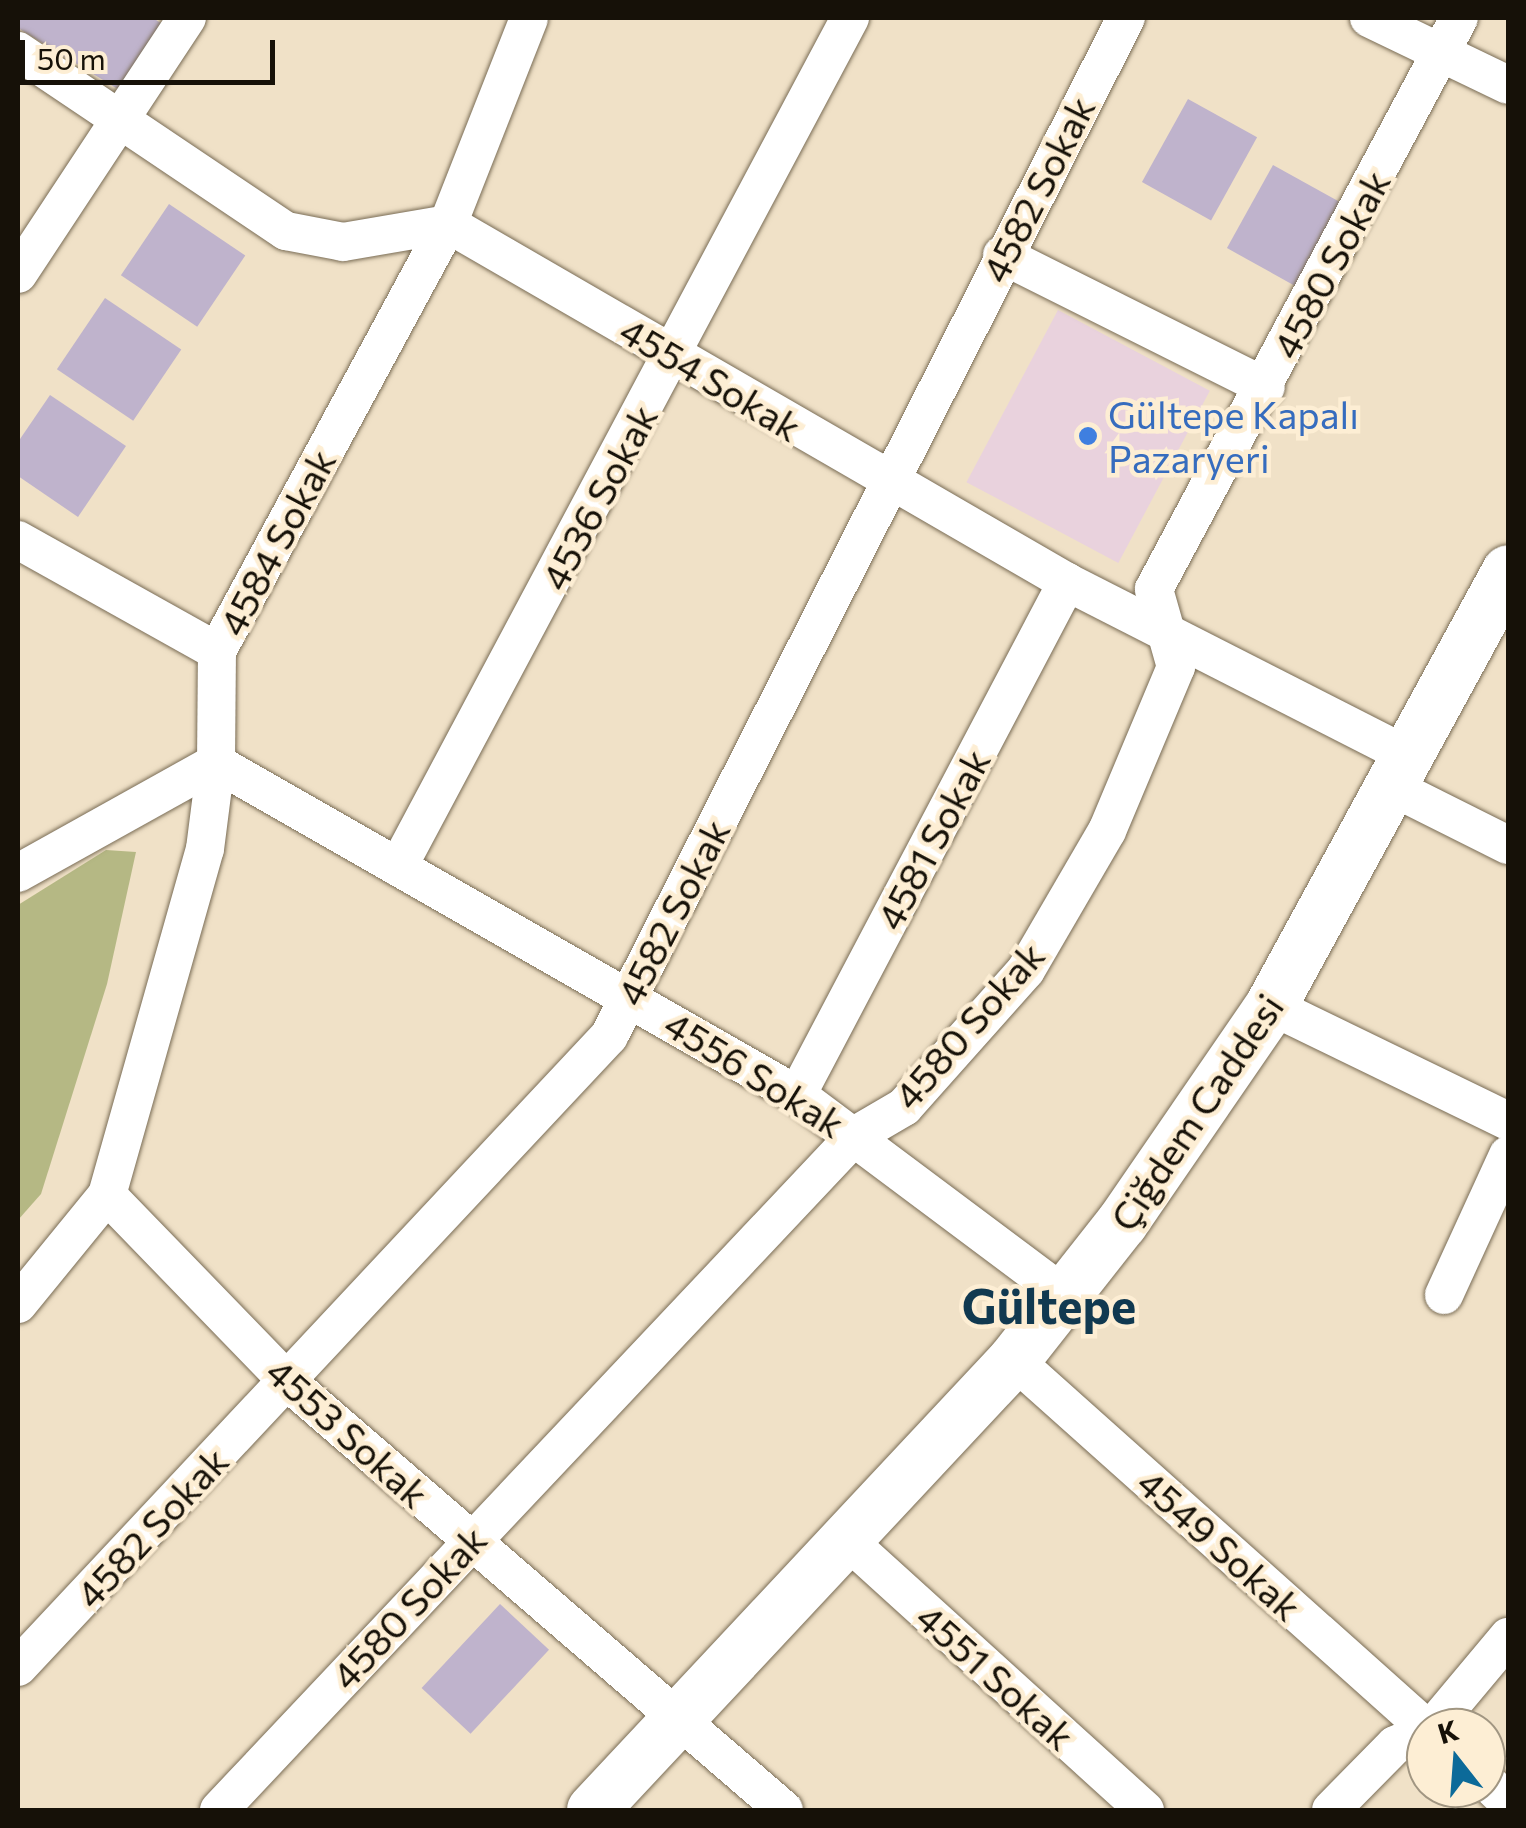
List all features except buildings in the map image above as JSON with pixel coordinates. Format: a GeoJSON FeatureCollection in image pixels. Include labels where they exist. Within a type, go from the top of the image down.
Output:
{"type":"FeatureCollection","features":[{"type":"Feature","properties":{"kind":"street"},"geometry":{"type":"LineString","coordinates":[[18,274],[187,18]]}},
{"type":"Feature","properties":{"kind":"street","name":"4584 Sokak"},"geometry":{"type":"LineString","coordinates":[[18,1304],[108,1194],[204,850],[216,764],[217,650],[448,224],[529,18]]}},
{"type":"Feature","properties":{"kind":"street","name":"4536 Sokak"},"geometry":{"type":"LineString","coordinates":[[398,867],[675,356],[850,18]]}},
{"type":"Feature","properties":{"kind":"street","name":"4582 Sokak"},"geometry":{"type":"LineString","coordinates":[[18,1668],[609,1036],[1124,18]]}},
{"type":"Feature","properties":{"kind":"street"},"geometry":{"type":"LineString","coordinates":[[1369,18],[1508,85]]}},
{"type":"Feature","properties":{"kind":"street","name":"4580 Sokak"},"geometry":{"type":"LineString","coordinates":[[219,1810],[856,1134],[904,1107],[1026,970],[1108,830],[1176,667],[1161,628],[1154,589],[1266,386],[1459,18]]}},
{"type":"Feature","properties":{"kind":"street"},"geometry":{"type":"LineString","coordinates":[[18,52],[118,124],[310,240],[448,224]]}},
{"type":"Feature","properties":{"kind":"street","name":"4554 Sokak"},"geometry":{"type":"LineString","coordinates":[[448,224],[887,482],[1067,582],[1161,628],[1400,771],[1508,845]]}},
{"type":"Feature","properties":{"kind":"street"},"geometry":{"type":"LineString","coordinates":[[1002,255],[1266,386]]}},
{"type":"Feature","properties":{"kind":"street"},"geometry":{"type":"LineString","coordinates":[[18,540],[217,650]]}},
{"type":"Feature","properties":{"kind":"street","name":"Çiğdem Caddesi"},"geometry":{"type":"LineString","coordinates":[[593,1810],[848,1541],[1014,1360],[1066,1296],[1272,1006],[1508,572]]}},
{"type":"Feature","properties":{"kind":"street","name":"4581 Sokak"},"geometry":{"type":"LineString","coordinates":[[796,1095],[1067,582]]}},
{"type":"Feature","properties":{"kind":"street"},"geometry":{"type":"LineString","coordinates":[[18,873],[216,764]]}},
{"type":"Feature","properties":{"kind":"street","name":"4556 Sokak"},"geometry":{"type":"LineString","coordinates":[[216,764],[796,1095],[856,1134],[1066,1296]]}},
{"type":"Feature","properties":{"kind":"street"},"geometry":{"type":"LineString","coordinates":[[1272,1006],[1508,1121]]}},
{"type":"Feature","properties":{"kind":"street"},"geometry":{"type":"LineString","coordinates":[[1444,1295],[1508,1155]]}},
{"type":"Feature","properties":{"kind":"street","name":"4553 Sokak"},"geometry":{"type":"LineString","coordinates":[[108,1194],[288,1382],[680,1714],[784,1810]]}},
{"type":"Feature","properties":{"kind":"street","name":"4549 Sokak"},"geometry":{"type":"LineString","coordinates":[[1014,1360],[1406,1709]]}},
{"type":"Feature","properties":{"kind":"street","name":"4551 Sokak"},"geometry":{"type":"LineString","coordinates":[[848,1541],[1145,1810]]}},
{"type":"Feature","properties":{"kind":"street"},"geometry":{"type":"LineString","coordinates":[[1446,1708],[1508,1636]]}},
{"type":"Feature","properties":{"kind":"street"},"geometry":{"type":"LineString","coordinates":[[1330,1810],[1396,1745],[1406,1740]]}},
{"type":"Feature","properties":{"kind":"shaded area","name":"Gültepe Kapalı Pazaryeri"},"geometry":{"type":"Polygon","coordinates":[[[1058,310],[1210,391],[1118,563],[966,482],[1058,310]]]}},
{"type":"Feature","properties":{"kind":"green space"},"geometry":{"type":"Polygon","coordinates":[[[106,850],[136,852],[107,984],[41,1194],[18,1220],[18,905],[106,850]]]}},
{"type":"Feature","properties":{"kind":"place","name":"Gültepe Kapalı Pazaryeri"},"geometry":{"type":"Point","coordinates":[1088,436]}},
{"type":"Feature","properties":{"kind":"district","name":"Gültepe"},"geometry":{"type":"Point","coordinates":[1049,1305]}}]}
